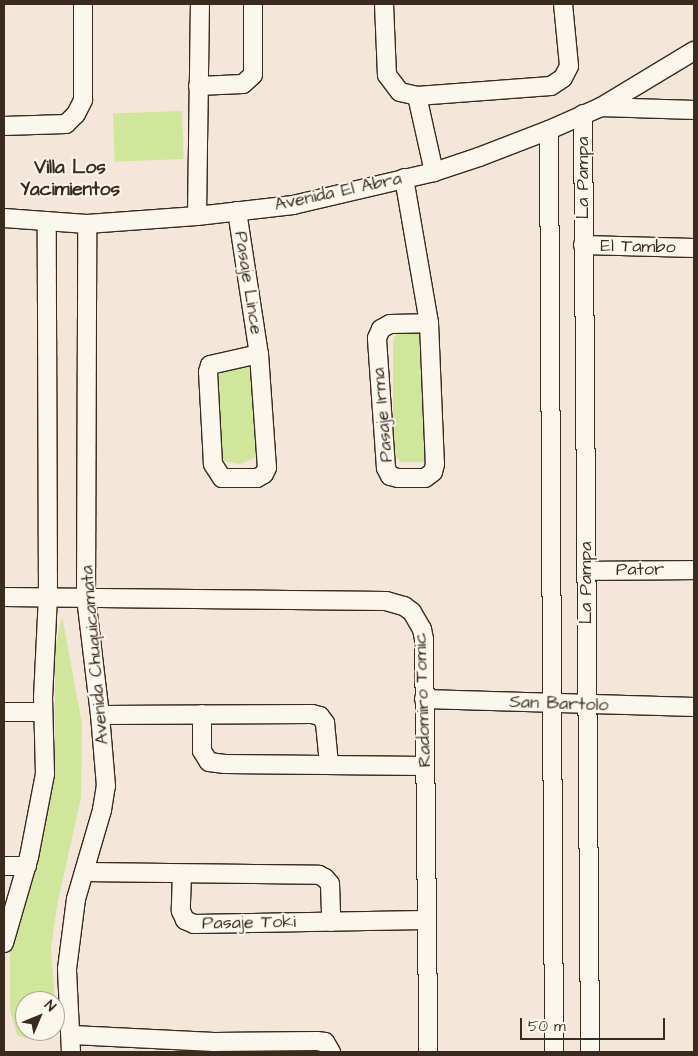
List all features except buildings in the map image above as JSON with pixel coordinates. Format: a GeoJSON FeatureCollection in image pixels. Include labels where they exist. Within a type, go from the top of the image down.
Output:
{"type":"FeatureCollection","features":[{"type":"Feature","properties":{"kind":"street"},"geometry":{"type":"LineString","coordinates":[[4,126],[66,124],[76,114],[82,100],[83,4]]}},
{"type":"Feature","properties":{"kind":"street"},"geometry":{"type":"LineString","coordinates":[[196,216],[200,4]]}},
{"type":"Feature","properties":{"kind":"street"},"geometry":{"type":"LineString","coordinates":[[198,86],[243,84],[253,75],[253,4]]}},
{"type":"Feature","properties":{"kind":"street"},"geometry":{"type":"LineString","coordinates":[[384,4],[387,75],[400,92],[417,96],[551,86],[563,78],[569,66],[563,4]]}},
{"type":"Feature","properties":{"kind":"street","name":"Avenida El Abra"},"geometry":{"type":"LineString","coordinates":[[4,218],[87,224],[237,212],[293,205],[434,172],[479,158],[549,130],[601,106],[694,51]]}},
{"type":"Feature","properties":{"kind":"street"},"geometry":{"type":"LineString","coordinates":[[417,96],[434,172]]}},
{"type":"Feature","properties":{"kind":"street","name":"Avenida El Abra"},"geometry":{"type":"LineString","coordinates":[[601,106],[694,110]]}},
{"type":"Feature","properties":{"kind":"street","name":"La Pampa"},"geometry":{"type":"LineString","coordinates":[[583,114],[590,1052]]}},
{"type":"Feature","properties":{"kind":"street","name":"La Pampa"},"geometry":{"type":"LineString","coordinates":[[549,130],[554,1052]]}},
{"type":"Feature","properties":{"kind":"street","name":"Pasaje Irma"},"geometry":{"type":"LineString","coordinates":[[404,178],[429,323],[433,472],[425,478],[398,478],[390,476],[386,468],[377,338],[380,329],[390,324],[429,323]]}},
{"type":"Feature","properties":{"kind":"street","name":"Pasaje Lince"},"geometry":{"type":"LineString","coordinates":[[237,212],[258,354],[267,468],[264,474],[257,478],[222,478],[214,464],[208,372],[210,365],[258,354]]}},
{"type":"Feature","properties":{"kind":"street"},"geometry":{"type":"LineString","coordinates":[[4,943],[27,866],[45,774],[43,712],[48,597],[47,222]]}},
{"type":"Feature","properties":{"kind":"street","name":"Avenida Chuquicamata"},"geometry":{"type":"LineString","coordinates":[[71,1044],[67,969],[76,899],[102,810],[106,786],[100,715],[86,597],[87,224]]}},
{"type":"Feature","properties":{"kind":"street","name":"El Tambo"},"geometry":{"type":"LineString","coordinates":[[583,245],[694,248]]}},
{"type":"Feature","properties":{"kind":"street","name":"Pator"},"geometry":{"type":"LineString","coordinates":[[586,571],[694,570]]}},
{"type":"Feature","properties":{"kind":"street","name":"Radomiro Tomic"},"geometry":{"type":"LineString","coordinates":[[4,597],[395,603],[412,612],[422,629],[426,766],[428,1052]]}},
{"type":"Feature","properties":{"kind":"street","name":"San Bartolo"},"geometry":{"type":"LineString","coordinates":[[424,700],[551,705],[694,707]]}},
{"type":"Feature","properties":{"kind":"street"},"geometry":{"type":"LineString","coordinates":[[4,712],[43,712]]}},
{"type":"Feature","properties":{"kind":"street"},"geometry":{"type":"LineString","coordinates":[[202,714],[202,751],[209,762],[225,764],[426,766]]}},
{"type":"Feature","properties":{"kind":"street"},"geometry":{"type":"LineString","coordinates":[[100,715],[312,714],[320,716],[325,723],[329,764]]}},
{"type":"Feature","properties":{"kind":"street"},"geometry":{"type":"LineString","coordinates":[[4,866],[27,866]]}},
{"type":"Feature","properties":{"kind":"street"},"geometry":{"type":"LineString","coordinates":[[84,872],[319,875],[330,884],[331,922]]}},
{"type":"Feature","properties":{"kind":"street","name":"Pasaje Toki"},"geometry":{"type":"LineString","coordinates":[[182,874],[181,911],[185,920],[194,924],[426,920]]}},
{"type":"Feature","properties":{"kind":"street"},"geometry":{"type":"LineString","coordinates":[[71,1044],[214,1047],[317,1041],[325,1042],[331,1052]]}},
{"type":"Feature","properties":{"kind":"green space"},"geometry":{"type":"Polygon","coordinates":[[[182,111],[184,159],[115,161],[113,113],[182,111]]]}},
{"type":"Feature","properties":{"kind":"green space"},"geometry":{"type":"Polygon","coordinates":[[[399,329],[420,332],[426,462],[401,462],[393,453],[393,340],[399,329]]]}},
{"type":"Feature","properties":{"kind":"green space"},"geometry":{"type":"Polygon","coordinates":[[[225,367],[250,367],[259,456],[240,464],[221,461],[216,380],[225,367]]]}},
{"type":"Feature","properties":{"kind":"green space"},"geometry":{"type":"Polygon","coordinates":[[[62,616],[82,724],[81,798],[57,905],[51,949],[54,991],[15,991],[15,1028],[10,1010],[10,948],[47,811],[55,768],[55,649],[62,616]]]}},
{"type":"Feature","properties":{"kind":"district","name":"Villa Los Yacimientos"},"geometry":{"type":"Point","coordinates":[70,179]}}]}
